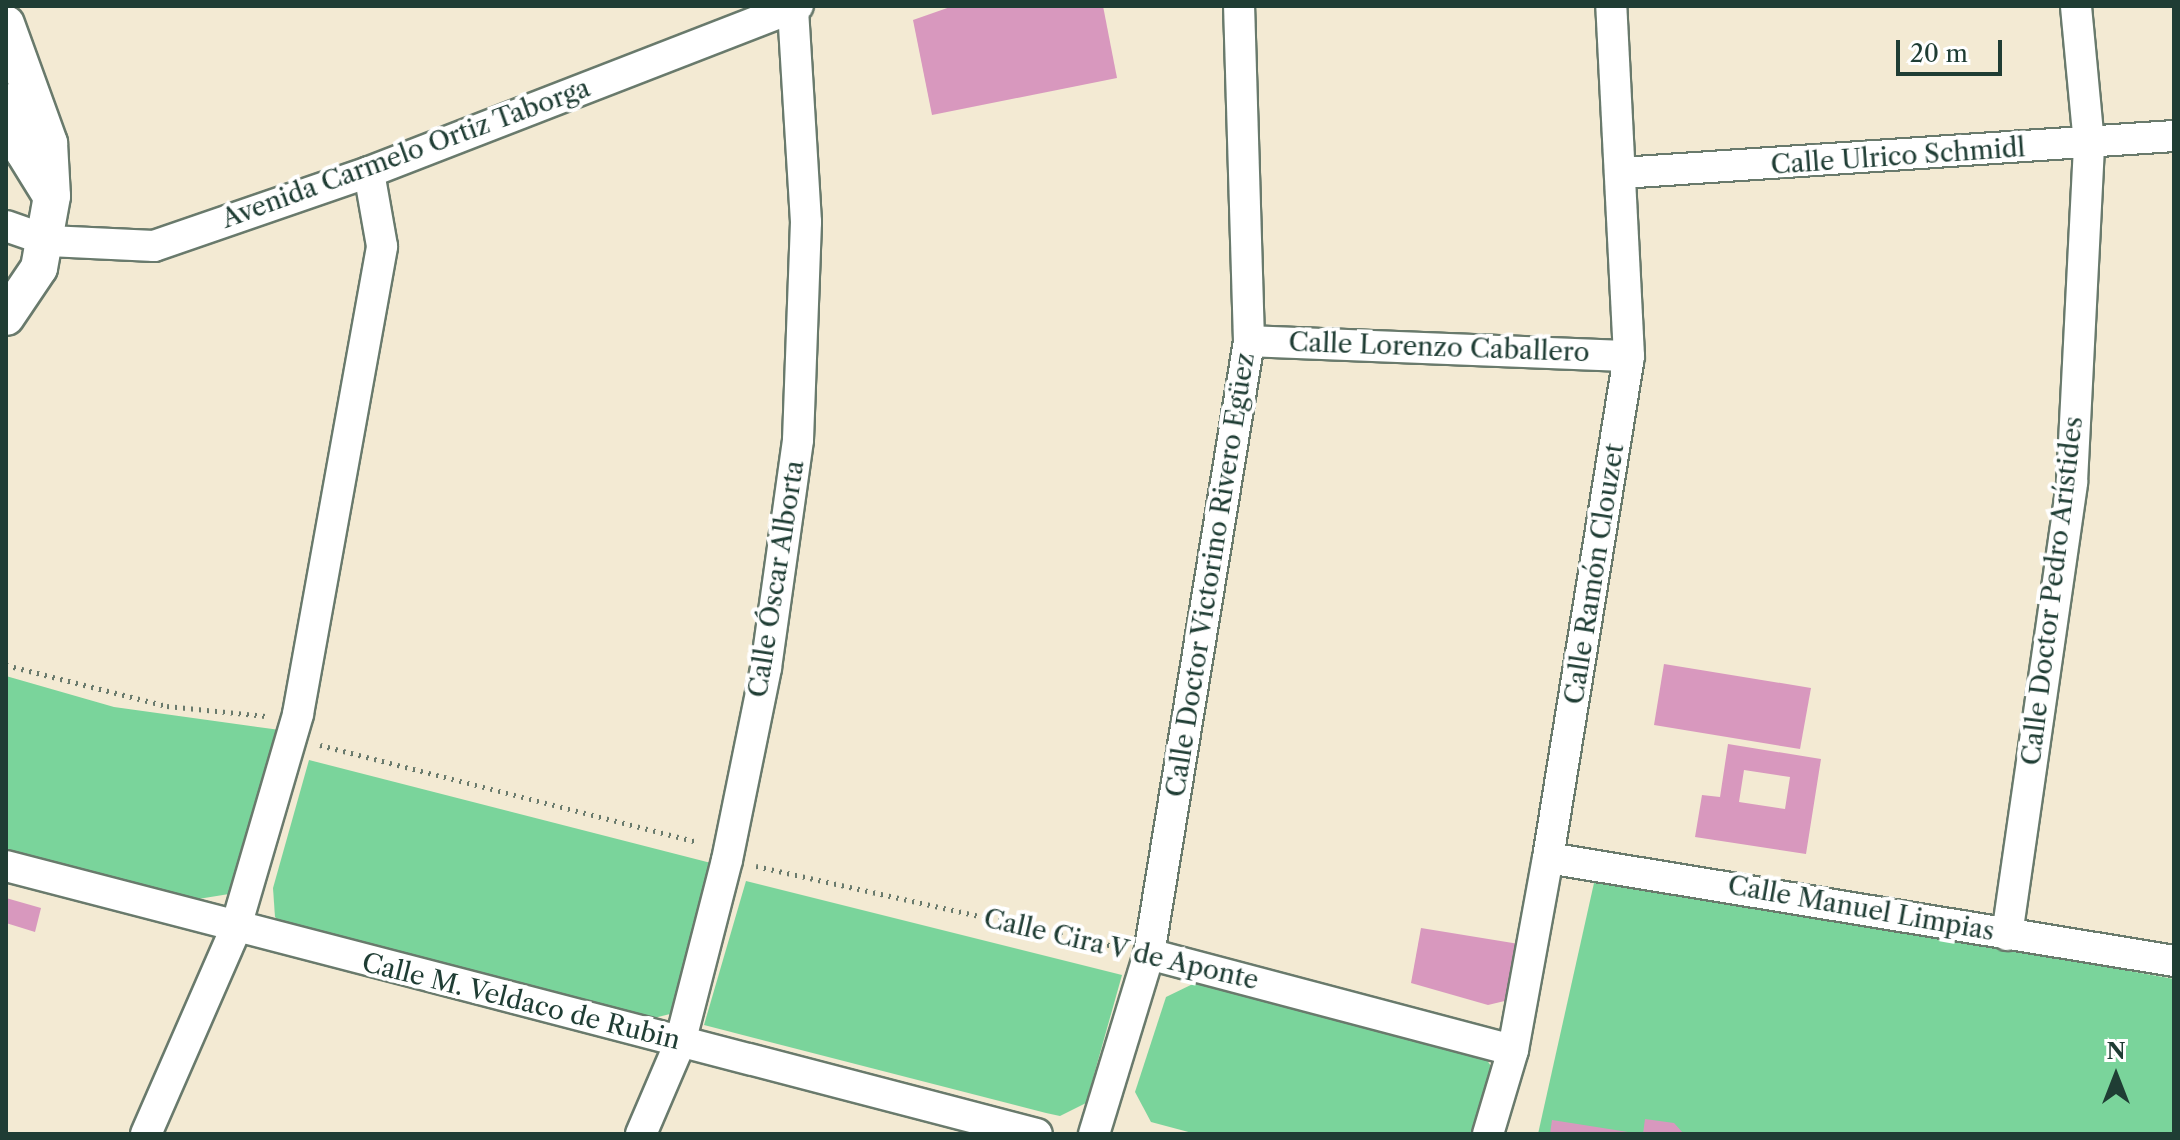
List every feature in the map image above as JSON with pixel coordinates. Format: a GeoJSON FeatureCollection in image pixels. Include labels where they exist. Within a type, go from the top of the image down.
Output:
{"type":"FeatureCollection","features":[{"type":"Feature","properties":{"kind":"street","name":"Calle Doctor Victorino Rivero Egüez"},"geometry":{"type":"LineString","coordinates":[[1094,1134],[1149,954],[1249,341],[1239,6]]}},
{"type":"Feature","properties":{"kind":"street","name":"Calle Ramón Clouzet"},"geometry":{"type":"LineString","coordinates":[[1488,1134],[1513,1050],[1548,858],[1629,356],[1611,6]]}},
{"type":"Feature","properties":{"kind":"street","name":"Calle Doctor Pedro Arístides"},"geometry":{"type":"LineString","coordinates":[[2007,935],[2072,482],[2089,144],[2076,6]]}},
{"type":"Feature","properties":{"kind":"street","name":"Avenida Carmelo Ortiz Taborga"},"geometry":{"type":"LineString","coordinates":[[6,226],[49,241],[154,246],[369,172],[795,7]]}},
{"type":"Feature","properties":{"kind":"street","name":"Calle Óscar Alborta"},"geometry":{"type":"LineString","coordinates":[[641,1134],[680,1043],[728,855],[766,668],[806,345],[795,7]]}},
{"type":"Feature","properties":{"kind":"street"},"geometry":{"type":"LineString","coordinates":[[6,24],[49,143],[52,196],[49,241],[6,317]]}},
{"type":"Feature","properties":{"kind":"street"},"geometry":{"type":"LineString","coordinates":[[6,102],[24,152],[52,196]]}},
{"type":"Feature","properties":{"kind":"street","name":"Calle Ulrico Schmidl"},"geometry":{"type":"LineString","coordinates":[[1621,173],[2174,136]]}},
{"type":"Feature","properties":{"kind":"street"},"geometry":{"type":"LineString","coordinates":[[146,1134],[235,930],[294,726],[382,246],[369,172]]}},
{"type":"Feature","properties":{"kind":"street","name":"Calle Lorenzo Caballero"},"geometry":{"type":"LineString","coordinates":[[1249,341],[1629,356]]}},
{"type":"Feature","properties":{"kind":"street","name":"Calle Manuel Limpias"},"geometry":{"type":"LineString","coordinates":[[1548,858],[2174,961]]}},
{"type":"Feature","properties":{"kind":"street","name":"Calle M. Veldaco de Rubin"},"geometry":{"type":"LineString","coordinates":[[6,866],[235,930],[1037,1134]]}},
{"type":"Feature","properties":{"kind":"street","name":"Calle Cira V de Aponte"},"geometry":{"type":"LineString","coordinates":[[1149,954],[1513,1050]]}},
{"type":"Feature","properties":{"kind":"path","name":"Calle Cira V de Aponte"},"geometry":{"type":"LineString","coordinates":[[6,665],[167,706],[294,726],[728,855],[1149,954]]}},
{"type":"Feature","properties":{"kind":"green space"},"geometry":{"type":"Polygon","coordinates":[[[6,676],[114,707],[280,730],[229,894],[192,900],[6,850],[6,676]]]}},
{"type":"Feature","properties":{"kind":"green space"},"geometry":{"type":"Polygon","coordinates":[[[309,760],[711,863],[670,1014],[642,1021],[285,927],[275,917],[273,888],[309,760]]]}},
{"type":"Feature","properties":{"kind":"green space"},"geometry":{"type":"Polygon","coordinates":[[[1596,874],[2174,979],[2174,1134],[1538,1134],[1596,874]]]}},
{"type":"Feature","properties":{"kind":"green space"},"geometry":{"type":"Polygon","coordinates":[[[746,881],[1122,975],[1086,1103],[1060,1116],[704,1025],[746,881]]]}},
{"type":"Feature","properties":{"kind":"green space"},"geometry":{"type":"Polygon","coordinates":[[[1199,981],[1483,1054],[1500,1080],[1488,1134],[1196,1134],[1151,1122],[1135,1092],[1166,997],[1199,981]]]}},
{"type":"Feature","properties":{"kind":"building"},"geometry":{"type":"Polygon","coordinates":[[[953,6],[1103,6],[1117,78],[932,115],[913,20],[953,6]]]}},
{"type":"Feature","properties":{"kind":"building"},"geometry":{"type":"Polygon","coordinates":[[[1664,664],[1811,688],[1800,749],[1654,725],[1664,664]]]}},
{"type":"Feature","properties":{"kind":"building"},"geometry":{"type":"Polygon","coordinates":[[[1728,744],[1821,759],[1806,854],[1695,837],[1702,795],[1720,797],[1728,744]],[[1744,770],[1739,802],[1785,809],[1790,777],[1744,770]]]}},
{"type":"Feature","properties":{"kind":"building"},"geometry":{"type":"Polygon","coordinates":[[[6,898],[41,908],[35,932],[6,923],[6,898]]]}},
{"type":"Feature","properties":{"kind":"building"},"geometry":{"type":"Polygon","coordinates":[[[1421,928],[1525,945],[1517,998],[1488,1005],[1411,983],[1421,928]]]}},
{"type":"Feature","properties":{"kind":"building"},"geometry":{"type":"Polygon","coordinates":[[[1645,1119],[1674,1123],[1684,1134],[1643,1134],[1645,1119]]]}},
{"type":"Feature","properties":{"kind":"building"},"geometry":{"type":"Polygon","coordinates":[[[1552,1120],[1628,1132],[1628,1134],[1550,1134],[1552,1120]]]}}]}
